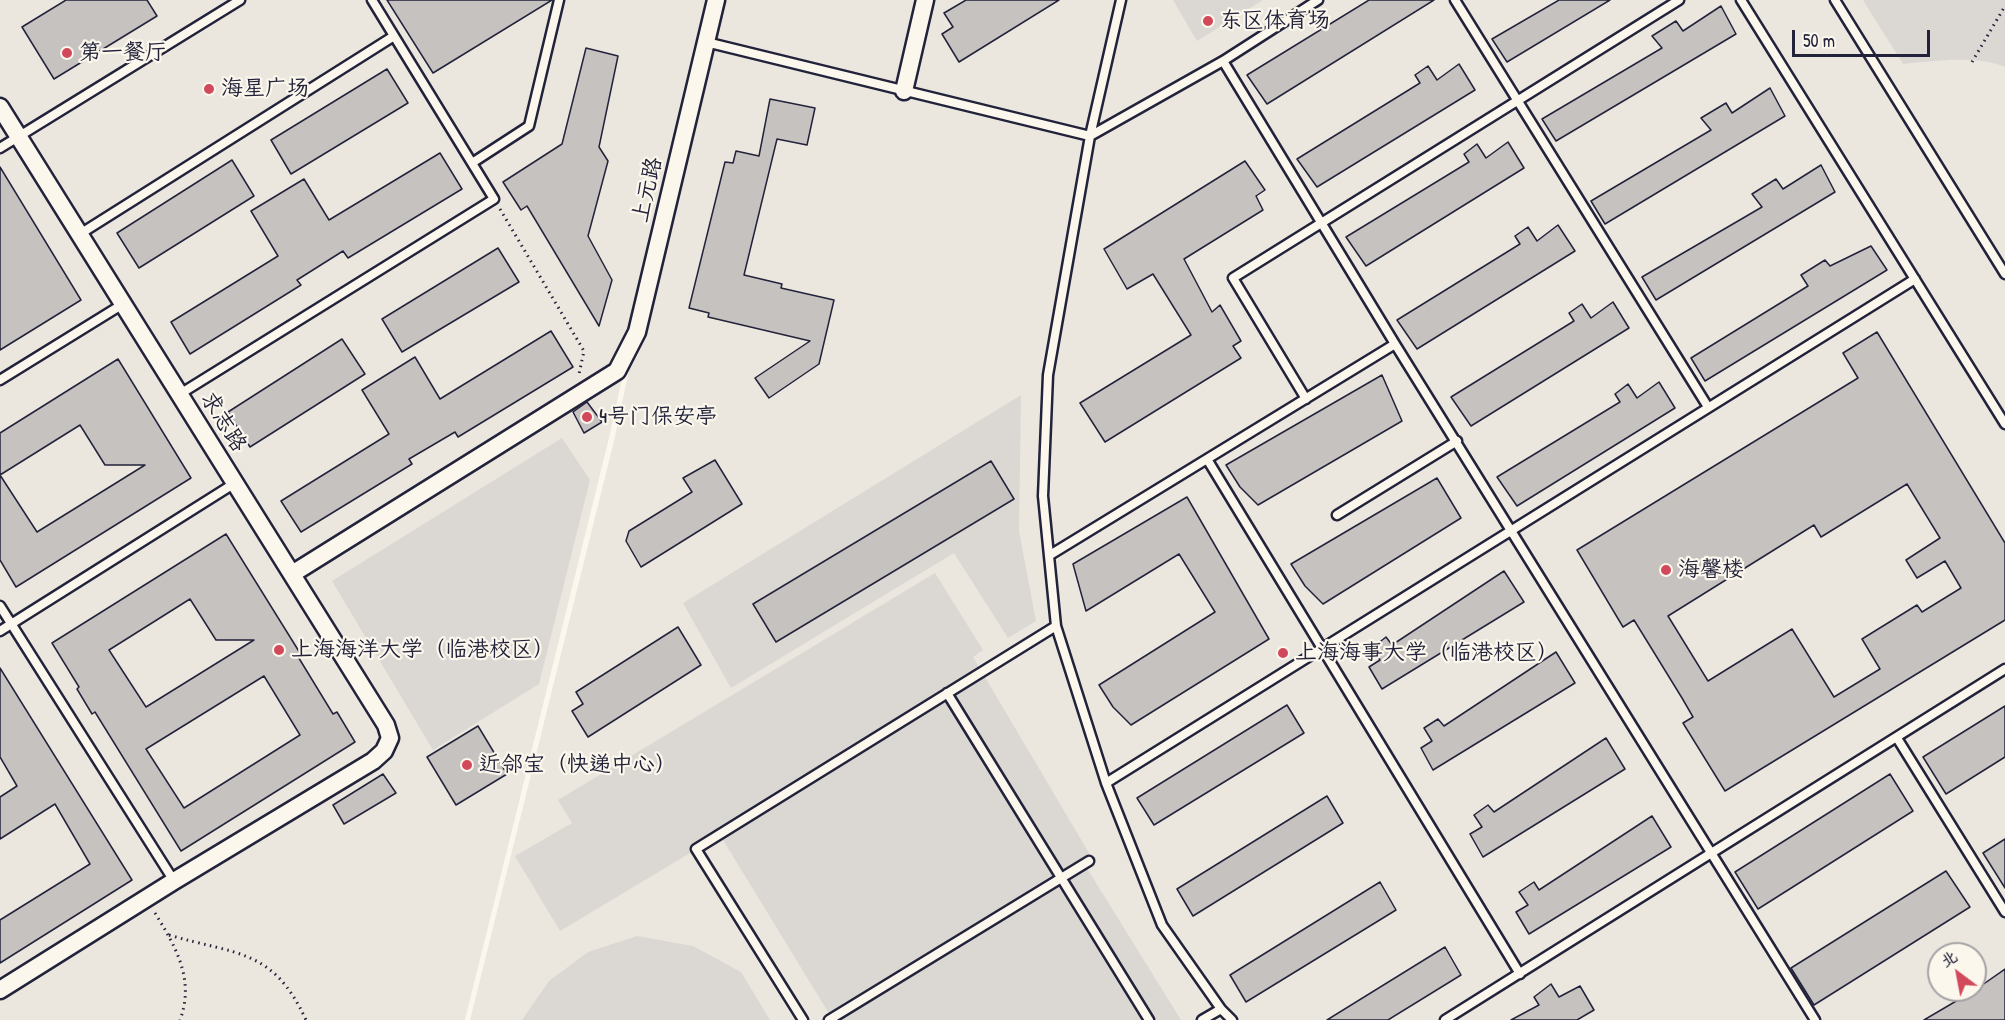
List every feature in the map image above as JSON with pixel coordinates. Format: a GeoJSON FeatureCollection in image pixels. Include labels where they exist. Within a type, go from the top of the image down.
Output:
{"type":"FeatureCollection","features":[{"type":"Feature","properties":{"kind":"street","name":"上元路"},"geometry":{"type":"LineString","coordinates":[[292,574],[617,371],[637,332],[716,0]]}},
{"type":"Feature","properties":{"kind":"street"},"geometry":{"type":"LineString","coordinates":[[904,91],[925,0]]}},
{"type":"Feature","properties":{"kind":"street","name":"求志路"},"geometry":{"type":"LineString","coordinates":[[0,106],[386,725],[390,738],[384,751],[373,761],[174,881]]}},
{"type":"Feature","properties":{"kind":"street"},"geometry":{"type":"LineString","coordinates":[[0,990],[174,881]]}},
{"type":"Feature","properties":{"kind":"lane"},"geometry":{"type":"LineString","coordinates":[[0,148],[240,0]]}},
{"type":"Feature","properties":{"kind":"lane"},"geometry":{"type":"LineString","coordinates":[[180,394],[494,200],[372,0]]}},
{"type":"Feature","properties":{"kind":"lane"},"geometry":{"type":"LineString","coordinates":[[472,163],[529,126],[559,0]]}},
{"type":"Feature","properties":{"kind":"lane"},"geometry":{"type":"LineString","coordinates":[[1121,0],[1090,136],[1048,375],[1043,496],[1056,626],[1106,783],[1162,925],[1232,1020]]}},
{"type":"Feature","properties":{"kind":"lane"},"geometry":{"type":"LineString","coordinates":[[706,42],[1090,136],[1223,61],[1318,0]]}},
{"type":"Feature","properties":{"kind":"lane"},"geometry":{"type":"LineString","coordinates":[[1455,0],[1708,407]]}},
{"type":"Feature","properties":{"kind":"lane"},"geometry":{"type":"LineString","coordinates":[[1306,399],[1233,278],[1679,0]]}},
{"type":"Feature","properties":{"kind":"lane"},"geometry":{"type":"LineString","coordinates":[[1742,0],[2005,424]]}},
{"type":"Feature","properties":{"kind":"lane"},"geometry":{"type":"LineString","coordinates":[[1835,0],[2005,274]]}},
{"type":"Feature","properties":{"kind":"lane"},"geometry":{"type":"LineString","coordinates":[[80,234],[394,36]]}},
{"type":"Feature","properties":{"kind":"lane"},"geometry":{"type":"LineString","coordinates":[[1223,61],[1395,344],[1815,1020]]}},
{"type":"Feature","properties":{"kind":"lane"},"geometry":{"type":"LineString","coordinates":[[1106,783],[1323,650],[1915,279]]}},
{"type":"Feature","properties":{"kind":"lane"},"geometry":{"type":"LineString","coordinates":[[0,380],[123,304]]}},
{"type":"Feature","properties":{"kind":"lane"},"geometry":{"type":"LineString","coordinates":[[1050,555],[1395,344]]}},
{"type":"Feature","properties":{"kind":"lane"},"geometry":{"type":"LineString","coordinates":[[1337,515],[1457,441]]}},
{"type":"Feature","properties":{"kind":"lane"},"geometry":{"type":"LineString","coordinates":[[1207,459],[1520,974]]}},
{"type":"Feature","properties":{"kind":"lane"},"geometry":{"type":"LineString","coordinates":[[0,631],[235,483]]}},
{"type":"Feature","properties":{"kind":"lane"},"geometry":{"type":"LineString","coordinates":[[0,606],[174,881]]}},
{"type":"Feature","properties":{"kind":"lane"},"geometry":{"type":"LineString","coordinates":[[803,1020],[696,849],[1056,626]]}},
{"type":"Feature","properties":{"kind":"lane"},"geometry":{"type":"LineString","coordinates":[[1446,1020],[2005,669]]}},
{"type":"Feature","properties":{"kind":"lane"},"geometry":{"type":"LineString","coordinates":[[947,693],[1149,1020]]}},
{"type":"Feature","properties":{"kind":"lane"},"geometry":{"type":"LineString","coordinates":[[1897,738],[2005,912]]}},
{"type":"Feature","properties":{"kind":"lane"},"geometry":{"type":"LineString","coordinates":[[829,1020],[1089,861]]}},
{"type":"Feature","properties":{"kind":"lane"},"geometry":{"type":"LineString","coordinates":[[1202,1020],[1221,1008]]}},
{"type":"Feature","properties":{"kind":"path"},"geometry":{"type":"LineString","coordinates":[[1972,62],[2005,6]]}},
{"type":"Feature","properties":{"kind":"path"},"geometry":{"type":"LineString","coordinates":[[494,200],[584,351]]}},
{"type":"Feature","properties":{"kind":"path"},"geometry":{"type":"LineString","coordinates":[[145,898],[178,950],[186,979],[180,1020]]}},
{"type":"Feature","properties":{"kind":"path"},"geometry":{"type":"LineString","coordinates":[[169,935],[243,955],[268,966],[288,987],[306,1020]]}},
{"type":"Feature","properties":{"kind":"shaded area","name":"上海海洋大学（临港校区）"},"geometry":{"type":"Polygon","coordinates":[[[0,0],[711,0],[609,438],[465,1020],[0,1020],[0,0]]]}},
{"type":"Feature","properties":{"kind":"shaded area","name":"上海海事大学（临港校区）"},"geometry":{"type":"Polygon","coordinates":[[[716,0],[2005,0],[2005,1020],[470,1020],[614,441],[637,332],[716,0]]]}},
{"type":"Feature","properties":{"kind":"shaded area","name":"东区体育场"},"geometry":{"type":"Polygon","coordinates":[[[1173,0],[1263,0],[1197,41],[1173,0]]]}},
{"type":"Feature","properties":{"kind":"shaded area"},"geometry":{"type":"Polygon","coordinates":[[[1863,0],[2005,0],[2005,67],[1968,60],[1903,64],[1863,0]]]}},
{"type":"Feature","properties":{"kind":"shaded area"},"geometry":{"type":"Polygon","coordinates":[[[1021,395],[1019,531],[1036,621],[1008,638],[954,553],[731,688],[683,603],[1021,395]]]}},
{"type":"Feature","properties":{"kind":"shaded area"},"geometry":{"type":"Polygon","coordinates":[[[562,438],[590,480],[539,684],[433,750],[332,581],[562,438]]]}},
{"type":"Feature","properties":{"kind":"shaded area"},"geometry":{"type":"Polygon","coordinates":[[[935,573],[983,650],[973,657],[1089,853],[1088,870],[1181,1020],[833,1020],[720,835],[560,931],[515,856],[572,823],[558,800],[935,573]]]}},
{"type":"Feature","properties":{"kind":"shaded area"},"geometry":{"type":"Polygon","coordinates":[[[637,936],[693,946],[741,972],[770,1020],[522,1020],[549,981],[588,952],[637,936]]]}},
{"type":"Feature","properties":{"kind":"building","name":"第一餐厅"},"geometry":{"type":"Polygon","coordinates":[[[66,0],[147,0],[157,16],[54,79],[22,27],[66,0]]]}},
{"type":"Feature","properties":{"kind":"building"},"geometry":{"type":"Polygon","coordinates":[[[387,0],[552,0],[433,73],[387,0]]]}},
{"type":"Feature","properties":{"kind":"building"},"geometry":{"type":"Polygon","coordinates":[[[966,0],[1059,0],[959,62],[942,34],[953,27],[944,13],[966,0]]]}},
{"type":"Feature","properties":{"kind":"building"},"geometry":{"type":"Polygon","coordinates":[[[1369,0],[1434,0],[1267,104],[1247,75],[1369,0]]]}},
{"type":"Feature","properties":{"kind":"building"},"geometry":{"type":"Polygon","coordinates":[[[1559,0],[1610,0],[1507,62],[1492,39],[1559,0]]]}},
{"type":"Feature","properties":{"kind":"building"},"geometry":{"type":"Polygon","coordinates":[[[1721,6],[1736,34],[1556,141],[1542,119],[1662,48],[1652,36],[1676,21],[1683,31],[1721,6]]]}},
{"type":"Feature","properties":{"kind":"building"},"geometry":{"type":"Polygon","coordinates":[[[586,48],[618,56],[599,147],[608,161],[588,236],[612,280],[599,326],[527,206],[521,210],[503,182],[562,144],[586,48]]]}},
{"type":"Feature","properties":{"kind":"building"},"geometry":{"type":"Polygon","coordinates":[[[1459,64],[1475,90],[1317,187],[1297,159],[1420,83],[1415,75],[1428,66],[1437,80],[1459,64]]]}},
{"type":"Feature","properties":{"kind":"building"},"geometry":{"type":"Polygon","coordinates":[[[387,69],[408,103],[291,174],[271,140],[387,69]]]}},
{"type":"Feature","properties":{"kind":"building"},"geometry":{"type":"Polygon","coordinates":[[[1770,88],[1785,116],[1605,224],[1591,201],[1711,130],[1701,118],[1726,103],[1732,113],[1770,88]]]}},
{"type":"Feature","properties":{"kind":"building"},"geometry":{"type":"Polygon","coordinates":[[[770,99],[815,108],[807,145],[777,139],[744,275],[782,284],[781,288],[834,300],[819,364],[769,398],[755,378],[810,341],[708,317],[709,313],[689,308],[725,162],[733,163],[736,151],[759,156],[770,99]]]}},
{"type":"Feature","properties":{"kind":"building"},"geometry":{"type":"Polygon","coordinates":[[[1508,142],[1524,168],[1366,266],[1346,237],[1469,162],[1464,154],[1477,144],[1486,158],[1508,142]]]}},
{"type":"Feature","properties":{"kind":"building"},"geometry":{"type":"Polygon","coordinates":[[[440,153],[462,189],[348,258],[343,251],[297,280],[301,285],[190,354],[171,322],[278,256],[251,211],[304,179],[329,220],[440,153]]]}},
{"type":"Feature","properties":{"kind":"building"},"geometry":{"type":"Polygon","coordinates":[[[232,160],[254,196],[139,268],[117,233],[232,160]]]}},
{"type":"Feature","properties":{"kind":"building"},"geometry":{"type":"Polygon","coordinates":[[[1245,161],[1265,190],[1256,196],[1263,210],[1184,259],[1212,312],[1220,305],[1241,341],[1233,346],[1241,358],[1105,442],[1080,403],[1191,335],[1153,274],[1127,289],[1104,249],[1245,161]]]}},
{"type":"Feature","properties":{"kind":"building"},"geometry":{"type":"Polygon","coordinates":[[[1821,165],[1835,192],[1656,300],[1642,277],[1762,207],[1752,194],[1776,179],[1783,189],[1821,165]]]}},
{"type":"Feature","properties":{"kind":"building"},"geometry":{"type":"Polygon","coordinates":[[[0,167],[81,300],[0,350],[0,167]]]}},
{"type":"Feature","properties":{"kind":"building"},"geometry":{"type":"Polygon","coordinates":[[[1558,225],[1575,251],[1417,349],[1397,320],[1520,244],[1515,236],[1528,227],[1537,241],[1558,225]]]}},
{"type":"Feature","properties":{"kind":"building"},"geometry":{"type":"Polygon","coordinates":[[[1871,246],[1887,270],[1705,381],[1691,358],[1808,286],[1801,275],[1825,260],[1830,266],[1871,246]]]}},
{"type":"Feature","properties":{"kind":"building"},"geometry":{"type":"Polygon","coordinates":[[[498,248],[519,282],[402,352],[382,319],[498,248]]]}},
{"type":"Feature","properties":{"kind":"building"},"geometry":{"type":"Polygon","coordinates":[[[1613,302],[1629,328],[1471,426],[1451,397],[1574,321],[1569,313],[1582,304],[1591,318],[1613,302]]]}},
{"type":"Feature","properties":{"kind":"building"},"geometry":{"type":"Polygon","coordinates":[[[551,331],[573,367],[458,437],[455,432],[409,459],[412,464],[301,532],[281,501],[389,434],[362,390],[415,357],[440,399],[551,331]]]}},
{"type":"Feature","properties":{"kind":"building","name":"海馨楼"},"geometry":{"type":"Polygon","coordinates":[[[1877,332],[2005,543],[2005,620],[1725,791],[1683,723],[1693,717],[1682,698],[1634,620],[1623,627],[1577,550],[1858,378],[1843,353],[1877,332]],[[1907,484],[1821,537],[1814,525],[1668,616],[1708,681],[1792,629],[1834,697],[1880,669],[1862,639],[1917,605],[1922,612],[1961,588],[1945,561],[1917,578],[1906,560],[1940,538],[1907,484]]]}},
{"type":"Feature","properties":{"kind":"building"},"geometry":{"type":"Polygon","coordinates":[[[342,339],[365,374],[250,447],[228,412],[342,339]]]}},
{"type":"Feature","properties":{"kind":"building"},"geometry":{"type":"Polygon","coordinates":[[[118,359],[191,478],[16,587],[0,560],[0,475],[0,433],[118,359]],[[80,425],[0,475],[37,532],[145,465],[105,465],[80,425]]]}},
{"type":"Feature","properties":{"kind":"building"},"geometry":{"type":"Polygon","coordinates":[[[1382,375],[1402,421],[1258,505],[1240,487],[1226,465],[1382,375]]]}},
{"type":"Feature","properties":{"kind":"building"},"geometry":{"type":"Polygon","coordinates":[[[1659,382],[1675,408],[1517,506],[1497,477],[1620,402],[1615,394],[1628,384],[1637,398],[1659,382]]]}},
{"type":"Feature","properties":{"kind":"building","name":"4号门保安亭"},"geometry":{"type":"Polygon","coordinates":[[[587,402],[602,422],[584,433],[573,412],[587,402]]]}},
{"type":"Feature","properties":{"kind":"building"},"geometry":{"type":"Polygon","coordinates":[[[715,460],[742,504],[641,567],[626,541],[629,531],[692,492],[683,478],[715,460]]]}},
{"type":"Feature","properties":{"kind":"building"},"geometry":{"type":"Polygon","coordinates":[[[991,461],[1014,499],[776,642],[753,604],[991,461]]]}},
{"type":"Feature","properties":{"kind":"building"},"geometry":{"type":"Polygon","coordinates":[[[1437,478],[1461,518],[1323,604],[1305,586],[1291,564],[1437,478]]]}},
{"type":"Feature","properties":{"kind":"building"},"geometry":{"type":"Polygon","coordinates":[[[1187,497],[1269,639],[1131,725],[1113,707],[1099,685],[1215,612],[1179,554],[1086,611],[1073,564],[1187,497]]]}},
{"type":"Feature","properties":{"kind":"building"},"geometry":{"type":"Polygon","coordinates":[[[226,534],[300,653],[297,655],[333,714],[337,712],[355,742],[181,851],[95,712],[92,714],[77,689],[79,687],[52,643],[226,534]],[[190,599],[109,650],[146,707],[254,640],[216,640],[190,599]],[[264,676],[146,749],[184,808],[300,735],[264,676]]]}},
{"type":"Feature","properties":{"kind":"building"},"geometry":{"type":"Polygon","coordinates":[[[1504,571],[1524,602],[1382,689],[1369,667],[1380,660],[1372,648],[1386,637],[1392,645],[1504,571]]]}},
{"type":"Feature","properties":{"kind":"building"},"geometry":{"type":"Polygon","coordinates":[[[678,627],[701,665],[588,737],[572,711],[583,704],[576,692],[678,627]]]}},
{"type":"Feature","properties":{"kind":"building"},"geometry":{"type":"Polygon","coordinates":[[[1556,652],[1575,683],[1433,770],[1421,748],[1432,741],[1424,728],[1438,719],[1444,726],[1556,652]]]}},
{"type":"Feature","properties":{"kind":"building"},"geometry":{"type":"Polygon","coordinates":[[[0,668],[132,880],[0,963],[0,920],[90,864],[55,804],[0,839],[0,797],[17,786],[0,757],[0,668]]]}},
{"type":"Feature","properties":{"kind":"building"},"geometry":{"type":"Polygon","coordinates":[[[1287,705],[1304,733],[1154,825],[1137,798],[1287,705]]]}},
{"type":"Feature","properties":{"kind":"building"},"geometry":{"type":"Polygon","coordinates":[[[2005,706],[2005,757],[1946,794],[1923,757],[2005,706]]]}},
{"type":"Feature","properties":{"kind":"building","name":"近邻宝（快递中心）"},"geometry":{"type":"Polygon","coordinates":[[[478,726],[507,774],[456,805],[427,757],[478,726]]]}},
{"type":"Feature","properties":{"kind":"building"},"geometry":{"type":"Polygon","coordinates":[[[1606,738],[1625,769],[1483,857],[1470,834],[1482,827],[1474,815],[1488,805],[1494,812],[1606,738]]]}},
{"type":"Feature","properties":{"kind":"building"},"geometry":{"type":"Polygon","coordinates":[[[383,774],[396,793],[344,824],[333,805],[383,774]]]}},
{"type":"Feature","properties":{"kind":"building"},"geometry":{"type":"Polygon","coordinates":[[[1890,774],[1913,811],[1758,909],[1735,872],[1890,774]]]}},
{"type":"Feature","properties":{"kind":"building"},"geometry":{"type":"Polygon","coordinates":[[[1327,796],[1343,823],[1193,916],[1177,889],[1327,796]]]}},
{"type":"Feature","properties":{"kind":"building"},"geometry":{"type":"Polygon","coordinates":[[[1652,816],[1671,847],[1529,934],[1516,912],[1528,905],[1519,892],[1534,882],[1539,890],[1652,816]]]}},
{"type":"Feature","properties":{"kind":"building"},"geometry":{"type":"Polygon","coordinates":[[[2005,839],[2005,888],[1983,853],[2005,839]]]}},
{"type":"Feature","properties":{"kind":"building"},"geometry":{"type":"Polygon","coordinates":[[[1946,871],[1970,907],[1814,1005],[1791,968],[1946,871]]]}},
{"type":"Feature","properties":{"kind":"building"},"geometry":{"type":"Polygon","coordinates":[[[1380,882],[1396,910],[1246,1002],[1230,975],[1380,882]]]}},
{"type":"Feature","properties":{"kind":"building"},"geometry":{"type":"Polygon","coordinates":[[[1445,947],[1461,975],[1388,1020],[1327,1020],[1445,947]]]}},
{"type":"Feature","properties":{"kind":"building"},"geometry":{"type":"Polygon","coordinates":[[[2005,969],[2005,1020],[1924,1020],[1955,1002],[1987,1002],[1987,982],[2005,969]]]}},
{"type":"Feature","properties":{"kind":"building"},"geometry":{"type":"Polygon","coordinates":[[[1551,984],[1559,997],[1580,986],[1594,1010],[1577,1020],[1511,1020],[1539,1005],[1534,997],[1551,984]]]}},
{"type":"Feature","properties":{"kind":"place","name":"东区体育场"},"geometry":{"type":"Point","coordinates":[1208,21]}},
{"type":"Feature","properties":{"kind":"place","name":"第一餐厅"},"geometry":{"type":"Point","coordinates":[67,53]}},
{"type":"Feature","properties":{"kind":"place","name":"海星广场"},"geometry":{"type":"Point","coordinates":[209,89]}},
{"type":"Feature","properties":{"kind":"place","name":"4号门保安亭"},"geometry":{"type":"Point","coordinates":[587,417]}},
{"type":"Feature","properties":{"kind":"place","name":"海馨楼"},"geometry":{"type":"Point","coordinates":[1666,570]}},
{"type":"Feature","properties":{"kind":"place","name":"上海海洋大学（临港校区）"},"geometry":{"type":"Point","coordinates":[279,650]}},
{"type":"Feature","properties":{"kind":"place","name":"上海海事大学（临港校区）"},"geometry":{"type":"Point","coordinates":[1283,653]}},
{"type":"Feature","properties":{"kind":"place","name":"近邻宝（快递中心）"},"geometry":{"type":"Point","coordinates":[467,765]}}]}
